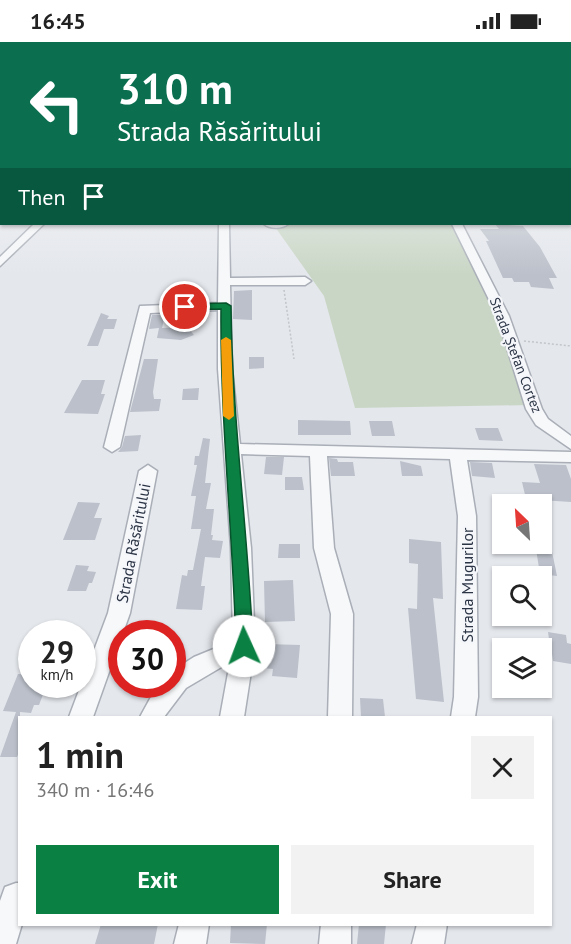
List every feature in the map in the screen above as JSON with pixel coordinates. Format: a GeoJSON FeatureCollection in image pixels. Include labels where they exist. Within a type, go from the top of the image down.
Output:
{"type":"FeatureCollection","features":[{"type":"Feature","properties":{"kind":"street"},"geometry":{"type":"LineString","coordinates":[[0,263],[38,225]]}},
{"type":"Feature","properties":{"kind":"street"},"geometry":{"type":"LineString","coordinates":[[224,225],[226,380],[241,548],[244,646],[232,716]]}},
{"type":"Feature","properties":{"kind":"street","name":"Strada Ștefan Cortez"},"geometry":{"type":"LineString","coordinates":[[458,225],[503,316],[526,391],[538,416],[571,444]]}},
{"type":"Feature","properties":{"kind":"street"},"geometry":{"type":"LineString","coordinates":[[226,282],[305,280]]}},
{"type":"Feature","properties":{"kind":"street"},"geometry":{"type":"LineString","coordinates":[[112,447],[144,309],[226,306]]}},
{"type":"Feature","properties":{"kind":"street"},"geometry":{"type":"LineString","coordinates":[[232,449],[571,457]]}},
{"type":"Feature","properties":{"kind":"street"},"geometry":{"type":"LineString","coordinates":[[318,450],[324,548],[342,614],[340,716]]}},
{"type":"Feature","properties":{"kind":"street","name":"Strada Mugurilor"},"geometry":{"type":"LineString","coordinates":[[458,454],[467,516],[466,686],[463,716]]}},
{"type":"Feature","properties":{"kind":"street","name":"Strada Răsăritului"},"geometry":{"type":"LineString","coordinates":[[81,716],[119,613],[148,471]]}},
{"type":"Feature","properties":{"kind":"street"},"geometry":{"type":"LineString","coordinates":[[153,716],[167,691],[178,679],[202,664],[244,646]]}},
{"type":"Feature","properties":{"kind":"street"},"geometry":{"type":"LineString","coordinates":[[0,944],[18,895]]}},
{"type":"Feature","properties":{"kind":"street"},"geometry":{"type":"LineString","coordinates":[[190,944],[194,926]]}},
{"type":"Feature","properties":{"kind":"street"},"geometry":{"type":"LineString","coordinates":[[335,944],[336,926]]}},
{"type":"Feature","properties":{"kind":"street"},"geometry":{"type":"LineString","coordinates":[[428,944],[432,926]]}},
{"type":"Feature","properties":{"kind":"path"},"geometry":{"type":"LineString","coordinates":[[282,281],[294,359]]}},
{"type":"Feature","properties":{"kind":"path"},"geometry":{"type":"LineString","coordinates":[[512,340],[571,346]]}},
{"type":"Feature","properties":{"kind":"green space"},"geometry":{"type":"Polygon","coordinates":[[[274,225],[456,225],[509,344],[532,405],[355,408],[324,296],[274,225]]]}},
{"type":"Feature","properties":{"kind":"building"},"geometry":{"type":"Polygon","coordinates":[[[496,225],[523,226],[540,247],[557,278],[549,278],[554,289],[531,287],[529,282],[514,282],[512,278],[503,278],[486,241],[489,241],[480,229],[499,229],[496,225]]]}},
{"type":"Feature","properties":{"kind":"building"},"geometry":{"type":"Polygon","coordinates":[[[252,290],[252,320],[233,319],[234,291],[252,290]]]}},
{"type":"Feature","properties":{"kind":"building"},"geometry":{"type":"Polygon","coordinates":[[[101,313],[109,316],[107,319],[117,319],[114,329],[104,329],[98,346],[87,346],[101,313]]]}},
{"type":"Feature","properties":{"kind":"building"},"geometry":{"type":"Polygon","coordinates":[[[152,315],[165,315],[162,328],[187,327],[194,335],[181,340],[157,338],[159,328],[149,329],[152,315]]]}},
{"type":"Feature","properties":{"kind":"building"},"geometry":{"type":"Polygon","coordinates":[[[249,357],[264,357],[264,368],[249,369],[249,357]]]}},
{"type":"Feature","properties":{"kind":"building"},"geometry":{"type":"Polygon","coordinates":[[[144,359],[158,359],[153,392],[154,399],[161,399],[159,411],[130,412],[144,359]]]}},
{"type":"Feature","properties":{"kind":"building"},"geometry":{"type":"Polygon","coordinates":[[[82,380],[105,380],[101,394],[105,394],[98,414],[64,413],[82,380]]]}},
{"type":"Feature","properties":{"kind":"building"},"geometry":{"type":"Polygon","coordinates":[[[199,388],[198,400],[182,400],[183,389],[199,388]]]}},
{"type":"Feature","properties":{"kind":"building"},"geometry":{"type":"Polygon","coordinates":[[[298,420],[350,421],[351,435],[298,435],[298,420]]]}},
{"type":"Feature","properties":{"kind":"building"},"geometry":{"type":"Polygon","coordinates":[[[369,421],[392,421],[395,436],[372,436],[369,421]]]}},
{"type":"Feature","properties":{"kind":"building"},"geometry":{"type":"Polygon","coordinates":[[[475,428],[498,428],[503,441],[479,440],[475,428]]]}},
{"type":"Feature","properties":{"kind":"building"},"geometry":{"type":"Polygon","coordinates":[[[141,435],[138,451],[118,452],[125,436],[141,435]]]}},
{"type":"Feature","properties":{"kind":"building"},"geometry":{"type":"Polygon","coordinates":[[[203,438],[210,439],[205,483],[211,483],[206,509],[214,509],[211,535],[213,535],[212,540],[223,541],[220,558],[205,557],[201,586],[205,586],[202,610],[176,609],[182,575],[187,576],[188,570],[193,570],[201,529],[191,529],[196,496],[191,496],[197,465],[194,465],[195,456],[199,456],[203,438]]]}},
{"type":"Feature","properties":{"kind":"building"},"geometry":{"type":"Polygon","coordinates":[[[266,457],[284,457],[282,475],[264,474],[266,457]]]}},
{"type":"Feature","properties":{"kind":"building"},"geometry":{"type":"Polygon","coordinates":[[[329,458],[337,459],[338,462],[353,462],[355,476],[331,476],[329,458]]]}},
{"type":"Feature","properties":{"kind":"building"},"geometry":{"type":"Polygon","coordinates":[[[400,461],[421,466],[423,476],[402,476],[400,461]]]}},
{"type":"Feature","properties":{"kind":"building"},"geometry":{"type":"Polygon","coordinates":[[[470,462],[492,463],[495,478],[472,476],[470,462]]]}},
{"type":"Feature","properties":{"kind":"building"},"geometry":{"type":"Polygon","coordinates":[[[534,464],[566,465],[571,479],[571,502],[552,501],[552,494],[525,494],[522,482],[540,483],[534,464]]]}},
{"type":"Feature","properties":{"kind":"building"},"geometry":{"type":"Polygon","coordinates":[[[285,477],[302,477],[304,490],[285,490],[285,477]]]}},
{"type":"Feature","properties":{"kind":"building"},"geometry":{"type":"Polygon","coordinates":[[[78,502],[100,503],[94,518],[102,518],[95,540],[63,540],[78,502]]]}},
{"type":"Feature","properties":{"kind":"building"},"geometry":{"type":"Polygon","coordinates":[[[409,539],[441,542],[443,599],[433,598],[444,702],[416,699],[408,608],[417,609],[418,564],[409,563],[409,539]]]}},
{"type":"Feature","properties":{"kind":"building"},"geometry":{"type":"Polygon","coordinates":[[[279,544],[300,544],[300,558],[278,558],[279,544]]]}},
{"type":"Feature","properties":{"kind":"building"},"geometry":{"type":"Polygon","coordinates":[[[552,551],[557,576],[552,575],[552,566],[539,566],[537,554],[552,554],[552,551]]]}},
{"type":"Feature","properties":{"kind":"building"},"geometry":{"type":"Polygon","coordinates":[[[76,565],[89,566],[87,571],[96,572],[86,591],[67,591],[76,565]]]}},
{"type":"Feature","properties":{"kind":"building"},"geometry":{"type":"Polygon","coordinates":[[[293,580],[295,621],[265,622],[264,581],[293,580]]]}},
{"type":"Feature","properties":{"kind":"building"},"geometry":{"type":"Polygon","coordinates":[[[548,632],[566,635],[567,643],[571,644],[571,664],[553,661],[552,638],[549,638],[548,632]]]}},
{"type":"Feature","properties":{"kind":"building"},"geometry":{"type":"Polygon","coordinates":[[[266,644],[300,645],[297,678],[272,676],[273,669],[263,668],[266,644]]]}},
{"type":"Feature","properties":{"kind":"building"},"geometry":{"type":"Polygon","coordinates":[[[18,674],[18,698],[42,698],[39,705],[34,705],[31,713],[20,712],[18,716],[17,757],[0,757],[16,712],[3,711],[18,674]]]}},
{"type":"Feature","properties":{"kind":"building"},"geometry":{"type":"Polygon","coordinates":[[[360,698],[383,699],[385,716],[361,716],[360,698]]]}},
{"type":"Feature","properties":{"kind":"building"},"geometry":{"type":"Polygon","coordinates":[[[100,926],[158,926],[154,944],[95,944],[100,926]]]}},
{"type":"Feature","properties":{"kind":"building"},"geometry":{"type":"Polygon","coordinates":[[[231,926],[267,926],[265,944],[230,943],[231,926]]]}},
{"type":"Feature","properties":{"kind":"building"},"geometry":{"type":"Polygon","coordinates":[[[359,926],[386,926],[384,944],[357,944],[359,926]]]}},
{"type":"Feature","properties":{"kind":"slow traffic"},"geometry":{"type":"LineString","coordinates":[[226,340],[225,369],[229,416]]}},
{"type":"Feature","properties":{"kind":"route"},"geometry":{"type":"LineString","coordinates":[[185,307],[226,306],[225,369],[241,548],[244,646]]}}]}
